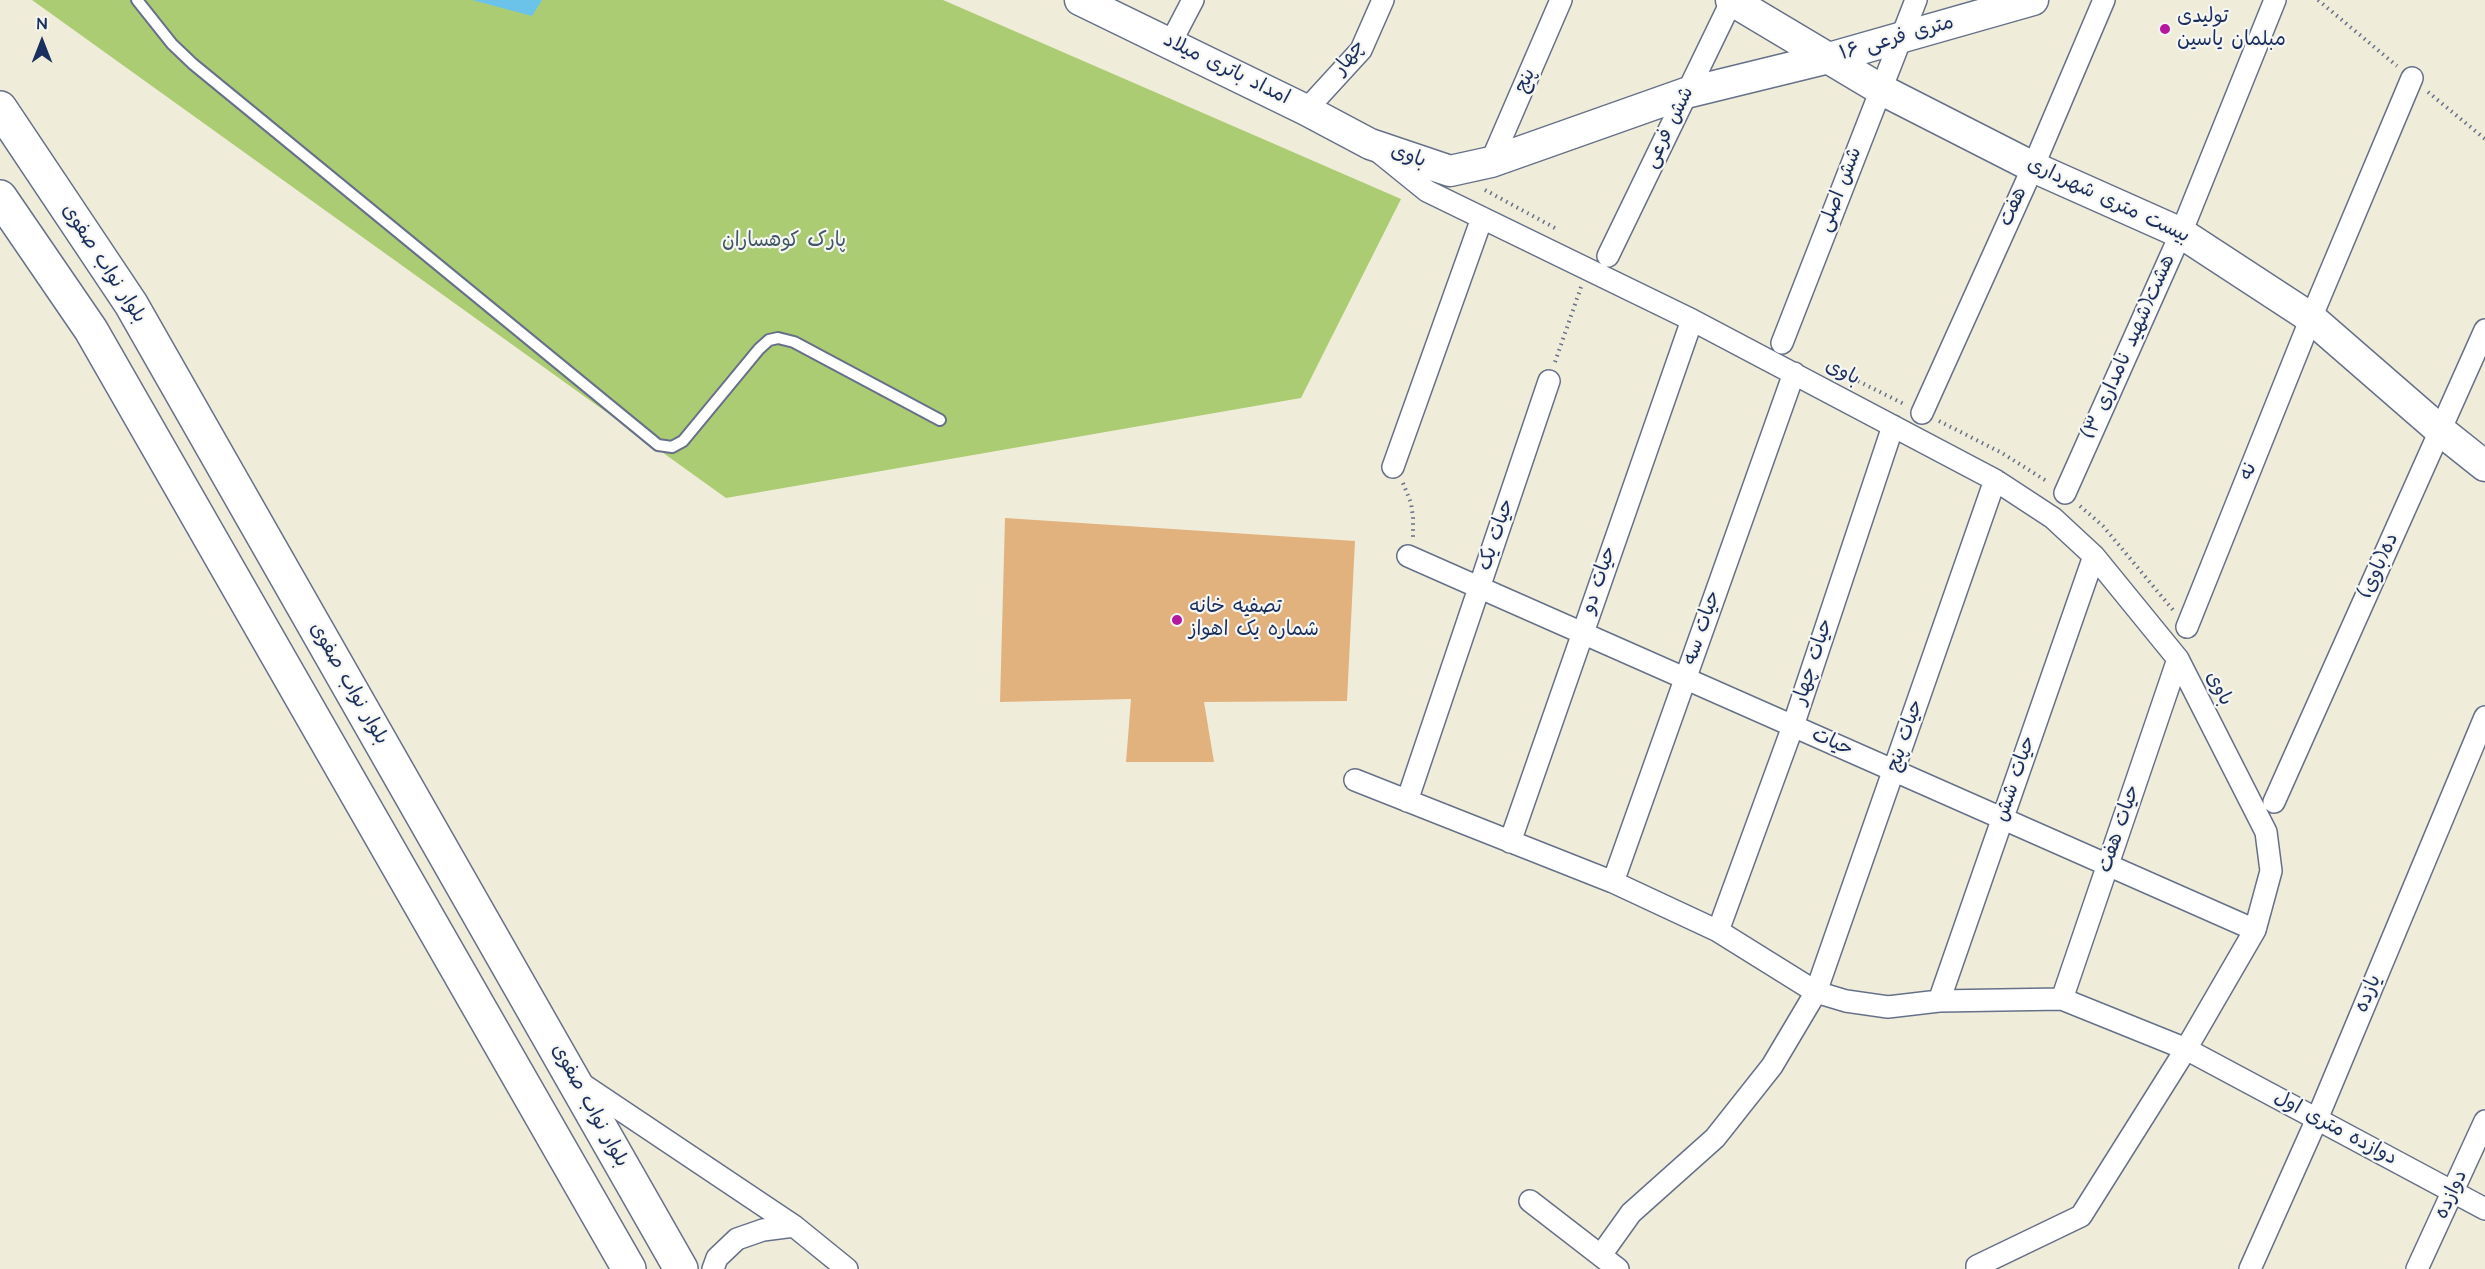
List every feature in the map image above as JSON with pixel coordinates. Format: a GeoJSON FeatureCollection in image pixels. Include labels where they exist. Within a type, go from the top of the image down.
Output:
{"type":"FeatureCollection","features":[{"type":"Feature","properties":{"kind":"main road","name":"بلوار نواب صفوی"},"geometry":{"type":"LineString","coordinates":[[0,108],[131,304],[681,1269]]}},
{"type":"Feature","properties":{"kind":"main road"},"geometry":{"type":"LineString","coordinates":[[0,197],[91,330],[628,1269]]}},
{"type":"Feature","properties":{"kind":"street","name":"امداد باتری میلاد"},"geometry":{"type":"LineString","coordinates":[[1080,0],[1306,110],[1370,144]]}},
{"type":"Feature","properties":{"kind":"street"},"geometry":{"type":"LineString","coordinates":[[1170,44],[1193,0]]}},
{"type":"Feature","properties":{"kind":"street","name":"چهار"},"geometry":{"type":"LineString","coordinates":[[1306,110],[1361,50],[1383,0]]}},
{"type":"Feature","properties":{"kind":"street","name":"پنج"},"geometry":{"type":"LineString","coordinates":[[1491,162],[1561,0]]}},
{"type":"Feature","properties":{"kind":"street","name":"بیست متری شهرداری"},"geometry":{"type":"LineString","coordinates":[[1732,0],[1880,89],[2033,167],[2181,233],[2311,318],[2441,431],[2485,466]]}},
{"type":"Feature","properties":{"kind":"street","name":"شش فرعی"},"geometry":{"type":"LineString","coordinates":[[1608,256],[1732,0]]}},
{"type":"Feature","properties":{"kind":"street","name":"شش اصلی"},"geometry":{"type":"LineString","coordinates":[[1782,343],[1916,0]]}},
{"type":"Feature","properties":{"kind":"street","name":"۱۶ متری فرعی"},"geometry":{"type":"LineString","coordinates":[[1450,171],[1491,162],[1686,93],[1829,58],[2033,0]]}},
{"type":"Feature","properties":{"kind":"street","name":"هفت"},"geometry":{"type":"LineString","coordinates":[[1922,413],[2033,167],[2104,0]]}},
{"type":"Feature","properties":{"kind":"street","name":"هشت(شهید نامداری ۳)"},"geometry":{"type":"LineString","coordinates":[[2066,493],[2181,233],[2275,0]]}},
{"type":"Feature","properties":{"kind":"street","name":"نه"},"geometry":{"type":"LineString","coordinates":[[2187,627],[2311,318],[2412,78]]}},
{"type":"Feature","properties":{"kind":"street","name":"باوی"},"geometry":{"type":"LineString","coordinates":[[1370,144],[1450,171]]}},
{"type":"Feature","properties":{"kind":"street","name":"باوی"},"geometry":{"type":"LineString","coordinates":[[1370,144],[1427,191],[1692,320],[1995,480],[2053,518],[2094,556],[2178,659],[2266,832],[2271,871],[2255,930],[2186,1048],[2081,1216],[1977,1266],[1977,1269]]}},
{"type":"Feature","properties":{"kind":"street"},"geometry":{"type":"LineString","coordinates":[[1393,467],[1482,218]]}},
{"type":"Feature","properties":{"kind":"street","name":"حیات دو"},"geometry":{"type":"LineString","coordinates":[[1510,842],[1692,320]]}},
{"type":"Feature","properties":{"kind":"street","name":"ده(باوی)"},"geometry":{"type":"LineString","coordinates":[[2274,802],[2485,330]]}},
{"type":"Feature","properties":{"kind":"street","name":"حیات سه"},"geometry":{"type":"LineString","coordinates":[[1613,882],[1794,373]]}},
{"type":"Feature","properties":{"kind":"street","name":"حیات یک"},"geometry":{"type":"LineString","coordinates":[[1407,801],[1549,381]]}},
{"type":"Feature","properties":{"kind":"street","name":"حیات چهار"},"geometry":{"type":"LineString","coordinates":[[1718,931],[1793,726],[1893,426]]}},
{"type":"Feature","properties":{"kind":"street","name":"حیات پنج"},"geometry":{"type":"LineString","coordinates":[[1601,1255],[1631,1213],[1715,1138],[1772,1066],[1816,992],[1995,480]]}},
{"type":"Feature","properties":{"kind":"street","name":"حیات"},"geometry":{"type":"LineString","coordinates":[[1408,556],[2255,930]]}},
{"type":"Feature","properties":{"kind":"street","name":"حیات شش"},"geometry":{"type":"LineString","coordinates":[[1939,1001],[2094,556]]}},
{"type":"Feature","properties":{"kind":"street","name":"حیات هفت"},"geometry":{"type":"LineString","coordinates":[[2061,999],[2178,659]]}},
{"type":"Feature","properties":{"kind":"street","name":"یازده"},"geometry":{"type":"LineString","coordinates":[[2250,1269],[2317,1119],[2485,717]]}},
{"type":"Feature","properties":{"kind":"street"},"geometry":{"type":"LineString","coordinates":[[1355,780],[1613,882],[1718,931],[1816,992],[1846,1001],[1888,1007],[1939,1001],[2061,999]]}},
{"type":"Feature","properties":{"kind":"street","name":"دوازده متری اول"},"geometry":{"type":"LineString","coordinates":[[2061,999],[2186,1048],[2485,1209]]}},
{"type":"Feature","properties":{"kind":"street"},"geometry":{"type":"LineString","coordinates":[[574,1078],[794,1226],[847,1269]]}},
{"type":"Feature","properties":{"kind":"street","name":"دوازده"},"geometry":{"type":"LineString","coordinates":[[2417,1269],[2485,1121]]}},
{"type":"Feature","properties":{"kind":"street"},"geometry":{"type":"LineString","coordinates":[[1530,1201],[1618,1269]]}},
{"type":"Feature","properties":{"kind":"street"},"geometry":{"type":"LineString","coordinates":[[713,1269],[717,1258],[737,1239],[763,1230],[794,1226]]}},
{"type":"Feature","properties":{"kind":"lane"},"geometry":{"type":"LineString","coordinates":[[138,0],[172,44],[193,64],[658,445],[672,447],[683,441],[759,349],[769,340],[778,338],[794,342],[940,420]]}},
{"type":"Feature","properties":{"kind":"path","name":"باوی"},"geometry":{"type":"LineString","coordinates":[[1450,171],[1566,233]]}},
{"type":"Feature","properties":{"kind":"path"},"geometry":{"type":"LineString","coordinates":[[1549,381],[1587,269]]}},
{"type":"Feature","properties":{"kind":"path","name":"باوی"},"geometry":{"type":"LineString","coordinates":[[1835,370],[2002,453],[2066,493],[2103,526],[2187,627]]}},
{"type":"Feature","properties":{"kind":"path"},"geometry":{"type":"LineString","coordinates":[[1393,467],[1407,490],[1413,517],[1414,530],[1408,556]]}},
{"type":"Feature","properties":{"kind":"green space","name":"پارک کوهساران"},"geometry":{"type":"Polygon","coordinates":[[[32,0],[943,0],[1401,199],[1301,398],[726,498],[32,0]]]}},
{"type":"Feature","properties":{"kind":"water"},"geometry":{"type":"Polygon","coordinates":[[[472,0],[542,0],[532,16],[472,0]]]}},
{"type":"Feature","properties":{"kind":"building","name":"تصفیه خانه شماره یک اهواز"},"geometry":{"type":"Polygon","coordinates":[[[1005,518],[1355,541],[1347,701],[1204,702],[1214,762],[1126,762],[1131,699],[1000,702],[1005,518]]]}},
{"type":"Feature","properties":{"kind":"place","name":"تولیدی مبلمان یاسین"},"geometry":{"type":"Point","coordinates":[2165,29]}},
{"type":"Feature","properties":{"kind":"place","name":"تصفیه خانه شماره یک اهواز"},"geometry":{"type":"Point","coordinates":[1177,620]}}]}
